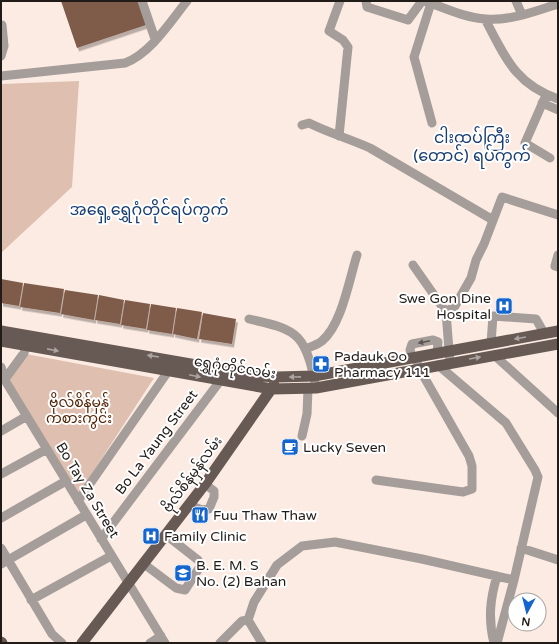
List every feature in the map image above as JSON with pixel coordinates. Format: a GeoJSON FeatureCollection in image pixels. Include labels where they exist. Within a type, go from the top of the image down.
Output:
{"type":"FeatureCollection","features":[{"type":"Feature","properties":{"kind":"main road","name":"ရွှေဂုံတိုင်လမ်း"},"geometry":{"type":"LineString","coordinates":[[1,331],[27,340],[170,365],[277,377],[314,376],[558,331]]}},
{"type":"Feature","properties":{"kind":"main road","name":"ရွှေဂုံတိုင်လမ်း"},"geometry":{"type":"LineString","coordinates":[[1,341],[27,340]]}},
{"type":"Feature","properties":{"kind":"main road","name":"ရွှေဂုံတိုင်လမ်း"},"geometry":{"type":"LineString","coordinates":[[170,365],[220,381],[272,390],[312,388],[558,344]]}},
{"type":"Feature","properties":{"kind":"main road"},"geometry":{"type":"LineString","coordinates":[[436,353],[438,365]]}},
{"type":"Feature","properties":{"kind":"main road","name":"ဗိုလ်စိန်မှန်လမ်း"},"geometry":{"type":"LineString","coordinates":[[82,643],[205,484],[272,390],[277,377]]}},
{"type":"Feature","properties":{"kind":"street"},"geometry":{"type":"LineString","coordinates":[[142,1],[155,39]]}},
{"type":"Feature","properties":{"kind":"street"},"geometry":{"type":"LineString","coordinates":[[1,76],[125,64],[138,56],[155,39],[187,1]]}},
{"type":"Feature","properties":{"kind":"street"},"geometry":{"type":"LineString","coordinates":[[339,136],[348,47],[343,40],[329,31],[340,1]]}},
{"type":"Feature","properties":{"kind":"street"},"geometry":{"type":"LineString","coordinates":[[366,1],[366,7],[408,20],[427,2]]}},
{"type":"Feature","properties":{"kind":"street"},"geometry":{"type":"LineString","coordinates":[[516,1],[522,15]]}},
{"type":"Feature","properties":{"kind":"street"},"geometry":{"type":"LineString","coordinates":[[427,2],[486,19],[522,15],[558,4]]}},
{"type":"Feature","properties":{"kind":"street"},"geometry":{"type":"LineString","coordinates":[[427,2],[414,57],[432,123]]}},
{"type":"Feature","properties":{"kind":"street"},"geometry":{"type":"LineString","coordinates":[[486,19],[506,60],[525,82],[558,110]]}},
{"type":"Feature","properties":{"kind":"street"},"geometry":{"type":"LineString","coordinates":[[1,56],[4,46],[2,26]]}},
{"type":"Feature","properties":{"kind":"street"},"geometry":{"type":"LineString","coordinates":[[544,99],[558,99]]}},
{"type":"Feature","properties":{"kind":"street"},"geometry":{"type":"LineString","coordinates":[[544,99],[525,143],[550,158]]}},
{"type":"Feature","properties":{"kind":"street"},"geometry":{"type":"LineString","coordinates":[[302,125],[309,123],[370,148],[494,220]]}},
{"type":"Feature","properties":{"kind":"street"},"geometry":{"type":"LineString","coordinates":[[446,312],[455,306],[466,288],[502,197],[558,215]]}},
{"type":"Feature","properties":{"kind":"street"},"geometry":{"type":"LineString","coordinates":[[305,349],[320,343],[328,335],[337,318],[357,254]]}},
{"type":"Feature","properties":{"kind":"street"},"geometry":{"type":"LineString","coordinates":[[558,255],[555,265],[558,267]]}},
{"type":"Feature","properties":{"kind":"street"},"geometry":{"type":"LineString","coordinates":[[413,265],[446,312],[450,363]]}},
{"type":"Feature","properties":{"kind":"street"},"geometry":{"type":"LineString","coordinates":[[491,343],[493,316],[536,319],[544,333]]}},
{"type":"Feature","properties":{"kind":"street"},"geometry":{"type":"LineString","coordinates":[[249,318],[286,330],[298,338],[305,349],[314,376],[302,436]]}},
{"type":"Feature","properties":{"kind":"street"},"geometry":{"type":"LineString","coordinates":[[4,382],[24,353],[27,340]]}},
{"type":"Feature","properties":{"kind":"street"},"geometry":{"type":"LineString","coordinates":[[494,355],[558,413]]}},
{"type":"Feature","properties":{"kind":"street"},"geometry":{"type":"LineString","coordinates":[[376,480],[463,492],[470,491],[472,489],[473,478],[469,456],[418,368],[414,357]]}},
{"type":"Feature","properties":{"kind":"street"},"geometry":{"type":"LineString","coordinates":[[78,501],[170,365]]}},
{"type":"Feature","properties":{"kind":"street"},"geometry":{"type":"LineString","coordinates":[[438,365],[506,423],[538,477],[514,580],[497,643]]}},
{"type":"Feature","properties":{"kind":"street","name":"Bo Tay Za Street"},"geometry":{"type":"LineString","coordinates":[[1,368],[4,382],[27,416],[163,640]]}},
{"type":"Feature","properties":{"kind":"street","name":"Bo La Yaung Street"},"geometry":{"type":"LineString","coordinates":[[101,539],[220,381]]}},
{"type":"Feature","properties":{"kind":"street"},"geometry":{"type":"LineString","coordinates":[[1,431],[27,416]]}},
{"type":"Feature","properties":{"kind":"street"},"geometry":{"type":"LineString","coordinates":[[1,474],[47,449]]}},
{"type":"Feature","properties":{"kind":"street"},"geometry":{"type":"LineString","coordinates":[[1,518],[66,482]]}},
{"type":"Feature","properties":{"kind":"street"},"geometry":{"type":"LineString","coordinates":[[189,505],[202,510],[209,509],[214,497],[214,491],[205,484]]}},
{"type":"Feature","properties":{"kind":"street"},"geometry":{"type":"LineString","coordinates":[[4,563],[86,515]]}},
{"type":"Feature","properties":{"kind":"street"},"geometry":{"type":"LineString","coordinates":[[144,564],[176,588],[185,590],[201,564],[166,535]]}},
{"type":"Feature","properties":{"kind":"street"},"geometry":{"type":"LineString","coordinates":[[262,643],[248,620],[254,602],[276,565],[302,546],[335,542],[422,559],[514,580]]}},
{"type":"Feature","properties":{"kind":"street"},"geometry":{"type":"LineString","coordinates":[[1,548],[4,563],[31,600],[52,634],[62,643]]}},
{"type":"Feature","properties":{"kind":"street"},"geometry":{"type":"LineString","coordinates":[[521,548],[558,560]]}},
{"type":"Feature","properties":{"kind":"street"},"geometry":{"type":"LineString","coordinates":[[31,600],[111,556]]}},
{"type":"Feature","properties":{"kind":"street"},"geometry":{"type":"LineString","coordinates":[[494,643],[489,616],[490,604],[497,576]]}},
{"type":"Feature","properties":{"kind":"street"},"geometry":{"type":"LineString","coordinates":[[220,643],[242,621],[248,620]]}},
{"type":"Feature","properties":{"kind":"street"},"geometry":{"type":"LineString","coordinates":[[150,643],[163,640]]}},
{"type":"Feature","properties":{"kind":"green space"},"geometry":{"type":"Polygon","coordinates":[[[79,81],[72,187],[1,253],[1,84],[79,81]]]}},
{"type":"Feature","properties":{"kind":"green space","name":"ဗိုလ်စိန်မှန် ကစားကွင်း"},"geometry":{"type":"Polygon","coordinates":[[[26,354],[154,378],[78,495],[8,379],[26,354]]]}},
{"type":"Feature","properties":{"kind":"building"},"geometry":{"type":"Polygon","coordinates":[[[61,1],[141,1],[149,24],[77,48],[61,1]]]}},
{"type":"Feature","properties":{"kind":"building"},"geometry":{"type":"Polygon","coordinates":[[[1,279],[23,283],[19,306],[1,303],[1,279]]]}},
{"type":"Feature","properties":{"kind":"building"},"geometry":{"type":"Polygon","coordinates":[[[24,283],[64,289],[60,313],[20,307],[24,283]]]}},
{"type":"Feature","properties":{"kind":"building"},"geometry":{"type":"Polygon","coordinates":[[[65,290],[98,295],[94,320],[61,314],[65,290]]]}},
{"type":"Feature","properties":{"kind":"building"},"geometry":{"type":"Polygon","coordinates":[[[99,295],[124,300],[120,324],[95,320],[99,295]]]}},
{"type":"Feature","properties":{"kind":"building"},"geometry":{"type":"Polygon","coordinates":[[[125,300],[150,304],[146,329],[121,325],[125,300]]]}},
{"type":"Feature","properties":{"kind":"building"},"geometry":{"type":"Polygon","coordinates":[[[151,304],[176,308],[172,334],[147,330],[151,304]]]}},
{"type":"Feature","properties":{"kind":"building"},"geometry":{"type":"Polygon","coordinates":[[[177,308],[202,312],[197,339],[173,334],[177,308]]]}},
{"type":"Feature","properties":{"kind":"building"},"geometry":{"type":"Polygon","coordinates":[[[203,313],[236,319],[232,344],[199,339],[203,313]]]}},
{"type":"Feature","properties":{"kind":"place","name":"Swe Gon Dine Hospital"},"geometry":{"type":"Point","coordinates":[504,306]}},
{"type":"Feature","properties":{"kind":"place","name":"Padauk Oo Pharmacy 111"},"geometry":{"type":"Point","coordinates":[321,364]}},
{"type":"Feature","properties":{"kind":"place","name":"Lucky Seven"},"geometry":{"type":"Point","coordinates":[290,447]}},
{"type":"Feature","properties":{"kind":"place","name":"Fuu Thaw Thaw"},"geometry":{"type":"Point","coordinates":[200,515]}},
{"type":"Feature","properties":{"kind":"place","name":"Family Clinic"},"geometry":{"type":"Point","coordinates":[151,536]}},
{"type":"Feature","properties":{"kind":"place","name":"B. E. M. S No. (2) Bahan"},"geometry":{"type":"Point","coordinates":[183,573]}},
{"type":"Feature","properties":{"kind":"district","name":"ငါးထပ်ကြီး (တောင်) ရပ်ကွက်"},"geometry":{"type":"Point","coordinates":[472,146]}},
{"type":"Feature","properties":{"kind":"district","name":"အရှေ့ရွှေဂုံတိုင်ရပ်ကွက်"},"geometry":{"type":"Point","coordinates":[149,209]}}]}
